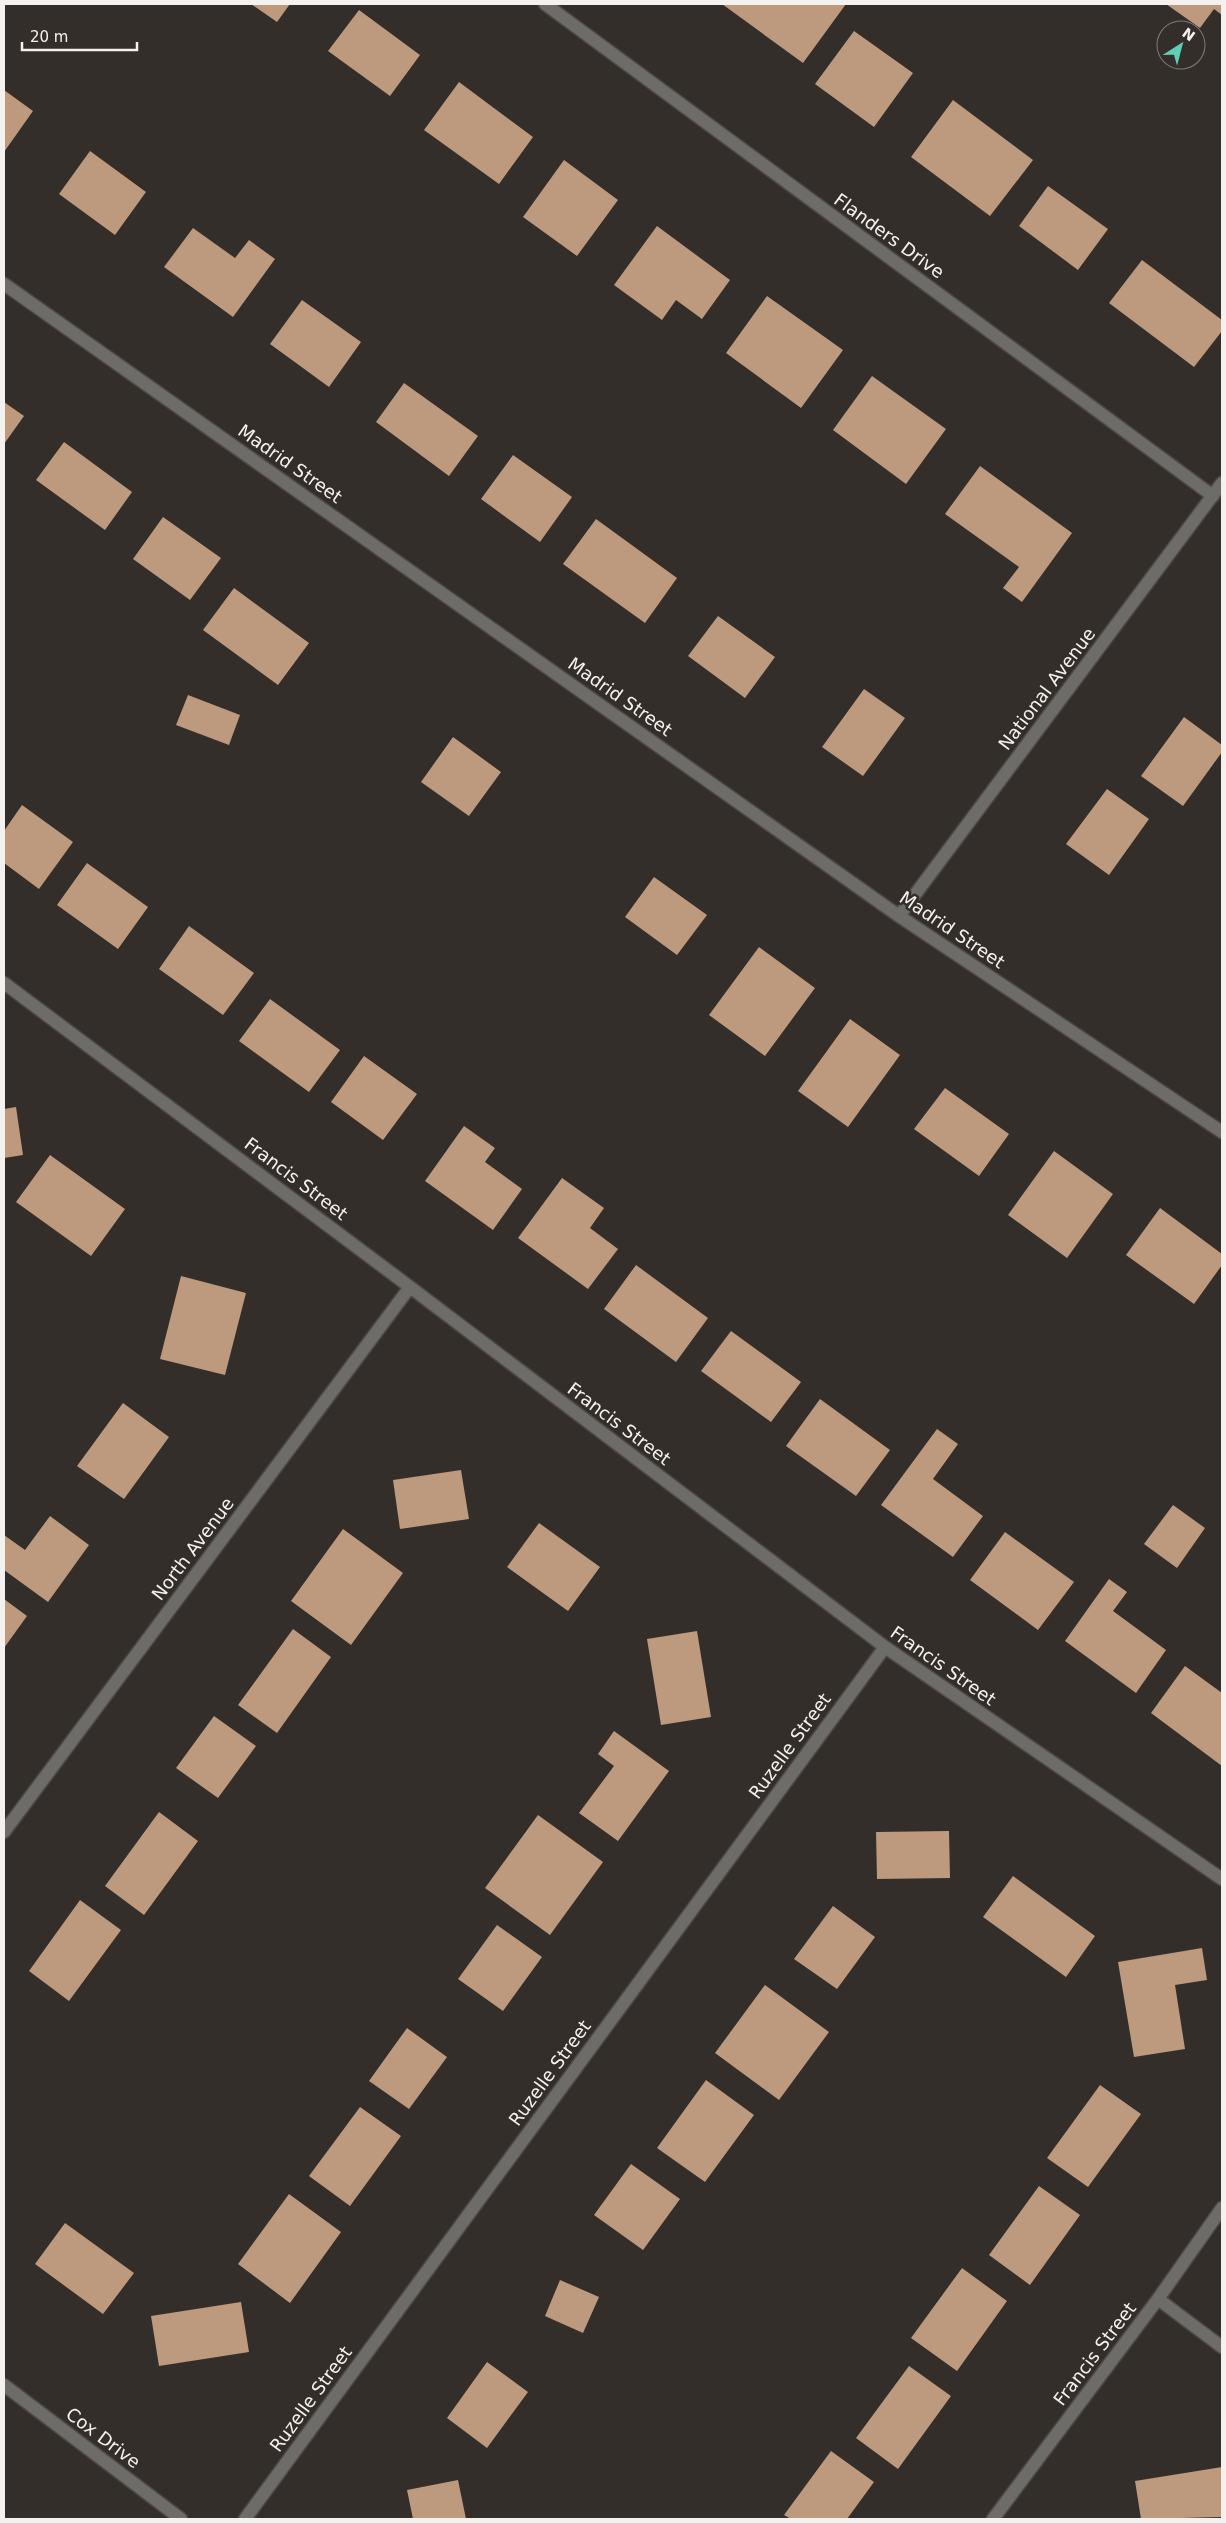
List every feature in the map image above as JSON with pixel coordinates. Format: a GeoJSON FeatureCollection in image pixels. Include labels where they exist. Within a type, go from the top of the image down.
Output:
{"type":"FeatureCollection","features":[{"type":"Feature","properties":{"kind":"street","name":"Flanders Drive"},"geometry":{"type":"LineString","coordinates":[[544,4],[1213,496]]}},
{"type":"Feature","properties":{"kind":"street","name":"Madrid Street"},"geometry":{"type":"LineString","coordinates":[[4,284],[900,916],[1222,1132]]}},
{"type":"Feature","properties":{"kind":"street","name":"National Avenue"},"geometry":{"type":"LineString","coordinates":[[900,916],[1222,483]]}},
{"type":"Feature","properties":{"kind":"street","name":"Francis Street"},"geometry":{"type":"LineString","coordinates":[[4,982],[884,1647],[1222,1879]]}},
{"type":"Feature","properties":{"kind":"street","name":"North Avenue"},"geometry":{"type":"LineString","coordinates":[[4,1832],[410,1287]]}},
{"type":"Feature","properties":{"kind":"street","name":"Ruzelle Street"},"geometry":{"type":"LineString","coordinates":[[245,2519],[884,1647]]}},
{"type":"Feature","properties":{"kind":"street","name":"Francis Street"},"geometry":{"type":"LineString","coordinates":[[993,2519],[1158,2299],[1222,2208]]}},
{"type":"Feature","properties":{"kind":"street"},"geometry":{"type":"LineString","coordinates":[[1158,2299],[1222,2346]]}},
{"type":"Feature","properties":{"kind":"street","name":"Cox Drive"},"geometry":{"type":"LineString","coordinates":[[4,2385],[181,2519]]}},
{"type":"Feature","properties":{"kind":"building"},"geometry":{"type":"Polygon","coordinates":[[[251,4],[290,4],[277,22],[251,4]]]}},
{"type":"Feature","properties":{"kind":"building"},"geometry":{"type":"Polygon","coordinates":[[[722,4],[846,4],[803,63],[722,4]]]}},
{"type":"Feature","properties":{"kind":"building"},"geometry":{"type":"Polygon","coordinates":[[[1166,4],[1222,4],[1222,15],[1214,9],[1206,20],[1189,20],[1166,4]]]}},
{"type":"Feature","properties":{"kind":"building"},"geometry":{"type":"Polygon","coordinates":[[[359,10],[420,55],[390,96],[328,51],[359,10]]]}},
{"type":"Feature","properties":{"kind":"building"},"geometry":{"type":"Polygon","coordinates":[[[854,31],[913,73],[874,127],[815,84],[854,31]]]}},
{"type":"Feature","properties":{"kind":"building"},"geometry":{"type":"Polygon","coordinates":[[[459,82],[533,137],[499,184],[424,130],[459,82]]]}},
{"type":"Feature","properties":{"kind":"building"},"geometry":{"type":"Polygon","coordinates":[[[4,90],[33,111],[4,152],[4,90]]]}},
{"type":"Feature","properties":{"kind":"building"},"geometry":{"type":"Polygon","coordinates":[[[953,100],[1033,160],[990,216],[911,157],[953,100]]]}},
{"type":"Feature","properties":{"kind":"building"},"geometry":{"type":"Polygon","coordinates":[[[90,151],[146,192],[115,235],[59,194],[90,151]]]}},
{"type":"Feature","properties":{"kind":"building"},"geometry":{"type":"Polygon","coordinates":[[[564,160],[618,200],[577,256],[523,217],[564,160]]]}},
{"type":"Feature","properties":{"kind":"building"},"geometry":{"type":"Polygon","coordinates":[[[1048,186],[1108,229],[1078,270],[1019,226],[1048,186]]]}},
{"type":"Feature","properties":{"kind":"building"},"geometry":{"type":"Polygon","coordinates":[[[657,226],[730,280],[702,319],[676,300],[662,320],[614,285],[657,226]]]}},
{"type":"Feature","properties":{"kind":"building"},"geometry":{"type":"Polygon","coordinates":[[[193,228],[235,258],[249,240],[275,259],[233,317],[164,267],[193,228]]]}},
{"type":"Feature","properties":{"kind":"building"},"geometry":{"type":"Polygon","coordinates":[[[1142,260],[1222,320],[1222,331],[1194,367],[1109,303],[1142,260]]]}},
{"type":"Feature","properties":{"kind":"building"},"geometry":{"type":"Polygon","coordinates":[[[767,296],[843,350],[801,408],[726,353],[767,296]]]}},
{"type":"Feature","properties":{"kind":"building"},"geometry":{"type":"Polygon","coordinates":[[[302,300],[361,342],[329,387],[270,344],[302,300]]]}},
{"type":"Feature","properties":{"kind":"building"},"geometry":{"type":"Polygon","coordinates":[[[872,376],[946,429],[906,484],[833,430],[872,376]]]}},
{"type":"Feature","properties":{"kind":"building"},"geometry":{"type":"Polygon","coordinates":[[[404,383],[478,436],[449,476],[376,422],[404,383]]]}},
{"type":"Feature","properties":{"kind":"building"},"geometry":{"type":"Polygon","coordinates":[[[4,402],[24,416],[4,444],[4,402]]]}},
{"type":"Feature","properties":{"kind":"building"},"geometry":{"type":"Polygon","coordinates":[[[64,442],[132,492],[105,530],[36,480],[64,442]]]}},
{"type":"Feature","properties":{"kind":"building"},"geometry":{"type":"Polygon","coordinates":[[[513,455],[572,497],[540,542],[481,499],[513,455]]]}},
{"type":"Feature","properties":{"kind":"building"},"geometry":{"type":"Polygon","coordinates":[[[980,466],[1072,533],[1022,602],[1003,588],[1019,567],[945,514],[980,466]]]}},
{"type":"Feature","properties":{"kind":"building"},"geometry":{"type":"Polygon","coordinates":[[[163,517],[221,558],[190,600],[133,559],[163,517]]]}},
{"type":"Feature","properties":{"kind":"building"},"geometry":{"type":"Polygon","coordinates":[[[596,519],[677,578],[645,623],[563,564],[596,519]]]}},
{"type":"Feature","properties":{"kind":"building"},"geometry":{"type":"Polygon","coordinates":[[[234,588],[309,643],[278,685],[203,630],[234,588]]]}},
{"type":"Feature","properties":{"kind":"building"},"geometry":{"type":"Polygon","coordinates":[[[718,616],[775,657],[745,698],[688,656],[718,616]]]}},
{"type":"Feature","properties":{"kind":"building"},"geometry":{"type":"Polygon","coordinates":[[[864,689],[905,718],[863,776],[822,747],[864,689]]]}},
{"type":"Feature","properties":{"kind":"building"},"geometry":{"type":"Polygon","coordinates":[[[188,695],[240,715],[229,745],[176,725],[188,695]]]}},
{"type":"Feature","properties":{"kind":"building"},"geometry":{"type":"Polygon","coordinates":[[[1184,717],[1222,745],[1222,752],[1183,806],[1141,776],[1184,717]]]}},
{"type":"Feature","properties":{"kind":"building"},"geometry":{"type":"Polygon","coordinates":[[[453,737],[501,772],[469,816],[421,782],[453,737]]]}},
{"type":"Feature","properties":{"kind":"building"},"geometry":{"type":"Polygon","coordinates":[[[1107,789],[1149,819],[1109,875],[1066,844],[1107,789]]]}},
{"type":"Feature","properties":{"kind":"building"},"geometry":{"type":"Polygon","coordinates":[[[22,805],[73,842],[39,889],[4,863],[4,831],[22,805]]]}},
{"type":"Feature","properties":{"kind":"building"},"geometry":{"type":"Polygon","coordinates":[[[87,863],[148,907],[118,949],[57,905],[87,863]]]}},
{"type":"Feature","properties":{"kind":"building"},"geometry":{"type":"Polygon","coordinates":[[[654,877],[707,915],[677,955],[625,917],[654,877]]]}},
{"type":"Feature","properties":{"kind":"building"},"geometry":{"type":"Polygon","coordinates":[[[189,926],[254,973],[223,1015],[159,969],[189,926]]]}},
{"type":"Feature","properties":{"kind":"building"},"geometry":{"type":"Polygon","coordinates":[[[759,947],[815,988],[765,1056],[709,1015],[759,947]]]}},
{"type":"Feature","properties":{"kind":"building"},"geometry":{"type":"Polygon","coordinates":[[[270,999],[340,1050],[309,1092],[239,1041],[270,999]]]}},
{"type":"Feature","properties":{"kind":"building"},"geometry":{"type":"Polygon","coordinates":[[[850,1019],[900,1055],[848,1127],[798,1091],[850,1019]]]}},
{"type":"Feature","properties":{"kind":"building"},"geometry":{"type":"Polygon","coordinates":[[[364,1056],[417,1094],[383,1140],[331,1102],[364,1056]]]}},
{"type":"Feature","properties":{"kind":"building"},"geometry":{"type":"Polygon","coordinates":[[[945,1088],[1009,1134],[979,1176],[914,1129],[945,1088]]]}},
{"type":"Feature","properties":{"kind":"building"},"geometry":{"type":"Polygon","coordinates":[[[16,1107],[23,1155],[4,1158],[4,1109],[16,1107]]]}},
{"type":"Feature","properties":{"kind":"building"},"geometry":{"type":"Polygon","coordinates":[[[464,1126],[495,1148],[485,1162],[522,1189],[493,1230],[425,1181],[464,1126]]]}},
{"type":"Feature","properties":{"kind":"building"},"geometry":{"type":"Polygon","coordinates":[[[1054,1151],[1113,1194],[1067,1258],[1008,1215],[1054,1151]]]}},
{"type":"Feature","properties":{"kind":"building"},"geometry":{"type":"Polygon","coordinates":[[[50,1155],[125,1209],[91,1256],[16,1202],[50,1155]]]}},
{"type":"Feature","properties":{"kind":"building"},"geometry":{"type":"Polygon","coordinates":[[[562,1178],[604,1208],[590,1228],[618,1249],[588,1289],[518,1238],[562,1178]]]}},
{"type":"Feature","properties":{"kind":"building"},"geometry":{"type":"Polygon","coordinates":[[[1160,1208],[1222,1254],[1222,1265],[1194,1304],[1126,1255],[1160,1208]]]}},
{"type":"Feature","properties":{"kind":"building"},"geometry":{"type":"Polygon","coordinates":[[[636,1265],[708,1318],[676,1362],[604,1309],[636,1265]]]}},
{"type":"Feature","properties":{"kind":"building"},"geometry":{"type":"Polygon","coordinates":[[[181,1276],[246,1293],[225,1375],[160,1359],[181,1276]]]}},
{"type":"Feature","properties":{"kind":"building"},"geometry":{"type":"Polygon","coordinates":[[[731,1331],[801,1382],[771,1422],[701,1371],[731,1331]]]}},
{"type":"Feature","properties":{"kind":"building"},"geometry":{"type":"Polygon","coordinates":[[[820,1399],[890,1450],[856,1496],[786,1446],[820,1399]]]}},
{"type":"Feature","properties":{"kind":"building"},"geometry":{"type":"Polygon","coordinates":[[[123,1403],[169,1437],[124,1499],[77,1466],[123,1403]]]}},
{"type":"Feature","properties":{"kind":"building"},"geometry":{"type":"Polygon","coordinates":[[[937,1429],[958,1444],[933,1479],[983,1516],[953,1557],[881,1505],[937,1429]]]}},
{"type":"Feature","properties":{"kind":"building"},"geometry":{"type":"Polygon","coordinates":[[[461,1470],[469,1519],[400,1529],[393,1480],[461,1470]]]}},
{"type":"Feature","properties":{"kind":"building"},"geometry":{"type":"Polygon","coordinates":[[[1173,1505],[1205,1528],[1177,1568],[1144,1544],[1173,1505]]]}},
{"type":"Feature","properties":{"kind":"building"},"geometry":{"type":"Polygon","coordinates":[[[50,1516],[89,1545],[48,1602],[4,1570],[4,1535],[25,1550],[50,1516]]]}},
{"type":"Feature","properties":{"kind":"building"},"geometry":{"type":"Polygon","coordinates":[[[539,1523],[600,1567],[568,1611],[507,1567],[539,1523]]]}},
{"type":"Feature","properties":{"kind":"building"},"geometry":{"type":"Polygon","coordinates":[[[343,1529],[403,1573],[351,1645],[291,1601],[343,1529]]]}},
{"type":"Feature","properties":{"kind":"building"},"geometry":{"type":"Polygon","coordinates":[[[1005,1532],[1074,1582],[1038,1630],[970,1580],[1005,1532]]]}},
{"type":"Feature","properties":{"kind":"building"},"geometry":{"type":"Polygon","coordinates":[[[1109,1579],[1127,1592],[1113,1611],[1166,1650],[1136,1693],[1065,1641],[1109,1579]]]}},
{"type":"Feature","properties":{"kind":"building"},"geometry":{"type":"Polygon","coordinates":[[[4,1599],[27,1616],[4,1648],[4,1599]]]}},
{"type":"Feature","properties":{"kind":"building"},"geometry":{"type":"Polygon","coordinates":[[[293,1629],[331,1657],[277,1733],[238,1705],[293,1629]]]}},
{"type":"Feature","properties":{"kind":"building"},"geometry":{"type":"Polygon","coordinates":[[[697,1631],[711,1717],[661,1725],[647,1639],[697,1631]]]}},
{"type":"Feature","properties":{"kind":"building"},"geometry":{"type":"Polygon","coordinates":[[[1185,1666],[1222,1693],[1222,1766],[1151,1713],[1185,1666]]]}},
{"type":"Feature","properties":{"kind":"building"},"geometry":{"type":"Polygon","coordinates":[[[214,1716],[256,1746],[218,1798],[176,1768],[214,1716]]]}},
{"type":"Feature","properties":{"kind":"building"},"geometry":{"type":"Polygon","coordinates":[[[614,1731],[669,1771],[618,1841],[579,1813],[614,1766],[598,1754],[614,1731]]]}},
{"type":"Feature","properties":{"kind":"building"},"geometry":{"type":"Polygon","coordinates":[[[159,1812],[198,1841],[144,1915],[105,1886],[159,1812]]]}},
{"type":"Feature","properties":{"kind":"building"},"geometry":{"type":"Polygon","coordinates":[[[538,1815],[603,1862],[550,1935],[485,1888],[538,1815]]]}},
{"type":"Feature","properties":{"kind":"building"},"geometry":{"type":"Polygon","coordinates":[[[949,1831],[950,1878],[877,1879],[876,1832],[949,1831]]]}},
{"type":"Feature","properties":{"kind":"building"},"geometry":{"type":"Polygon","coordinates":[[[1013,1876],[1095,1936],[1066,1977],[983,1917],[1013,1876]]]}},
{"type":"Feature","properties":{"kind":"building"},"geometry":{"type":"Polygon","coordinates":[[[80,1900],[121,1930],[69,2001],[29,1971],[80,1900]]]}},
{"type":"Feature","properties":{"kind":"building"},"geometry":{"type":"Polygon","coordinates":[[[833,1906],[875,1937],[837,1989],[794,1959],[833,1906]]]}},
{"type":"Feature","properties":{"kind":"building"},"geometry":{"type":"Polygon","coordinates":[[[497,1925],[542,1957],[503,2011],[458,1979],[497,1925]]]}},
{"type":"Feature","properties":{"kind":"building"},"geometry":{"type":"Polygon","coordinates":[[[1202,1948],[1207,1980],[1175,1985],[1185,2049],[1134,2057],[1118,1962],[1202,1948]]]}},
{"type":"Feature","properties":{"kind":"building"},"geometry":{"type":"Polygon","coordinates":[[[765,1985],[829,2032],[779,2100],[715,2053],[765,1985]]]}},
{"type":"Feature","properties":{"kind":"building"},"geometry":{"type":"Polygon","coordinates":[[[407,2028],[447,2057],[409,2109],[369,2081],[407,2028]]]}},
{"type":"Feature","properties":{"kind":"building"},"geometry":{"type":"Polygon","coordinates":[[[706,2080],[754,2115],[705,2182],[657,2148],[706,2080]]]}},
{"type":"Feature","properties":{"kind":"building"},"geometry":{"type":"Polygon","coordinates":[[[1100,2085],[1141,2114],[1088,2187],[1047,2158],[1100,2085]]]}},
{"type":"Feature","properties":{"kind":"building"},"geometry":{"type":"Polygon","coordinates":[[[360,2107],[401,2136],[350,2206],[309,2176],[360,2107]]]}},
{"type":"Feature","properties":{"kind":"building"},"geometry":{"type":"Polygon","coordinates":[[[631,2164],[680,2199],[643,2250],[594,2215],[631,2164]]]}},
{"type":"Feature","properties":{"kind":"building"},"geometry":{"type":"Polygon","coordinates":[[[1039,2186],[1080,2215],[1030,2285],[989,2255],[1039,2186]]]}},
{"type":"Feature","properties":{"kind":"building"},"geometry":{"type":"Polygon","coordinates":[[[289,2194],[341,2232],[290,2303],[238,2264],[289,2194]]]}},
{"type":"Feature","properties":{"kind":"building"},"geometry":{"type":"Polygon","coordinates":[[[65,2223],[134,2273],[103,2314],[35,2264],[65,2223]]]}},
{"type":"Feature","properties":{"kind":"building"},"geometry":{"type":"Polygon","coordinates":[[[962,2268],[1007,2301],[957,2371],[911,2338],[962,2268]]]}},
{"type":"Feature","properties":{"kind":"building"},"geometry":{"type":"Polygon","coordinates":[[[560,2280],[599,2297],[583,2333],[545,2316],[560,2280]]]}},
{"type":"Feature","properties":{"kind":"building"},"geometry":{"type":"Polygon","coordinates":[[[241,2302],[249,2352],[159,2366],[151,2316],[241,2302]]]}},
{"type":"Feature","properties":{"kind":"building"},"geometry":{"type":"Polygon","coordinates":[[[487,2362],[528,2392],[487,2448],[447,2418],[487,2362]]]}},
{"type":"Feature","properties":{"kind":"building"},"geometry":{"type":"Polygon","coordinates":[[[909,2366],[951,2396],[898,2469],[856,2438],[909,2366]]]}},
{"type":"Feature","properties":{"kind":"building"},"geometry":{"type":"Polygon","coordinates":[[[831,2451],[874,2482],[847,2519],[791,2519],[784,2515],[831,2451]]]}},
{"type":"Feature","properties":{"kind":"building"},"geometry":{"type":"Polygon","coordinates":[[[1222,2467],[1222,2517],[1141,2519],[1135,2481],[1222,2467]]]}},
{"type":"Feature","properties":{"kind":"building"},"geometry":{"type":"Polygon","coordinates":[[[458,2480],[466,2519],[413,2519],[407,2490],[458,2480]]]}}]}
